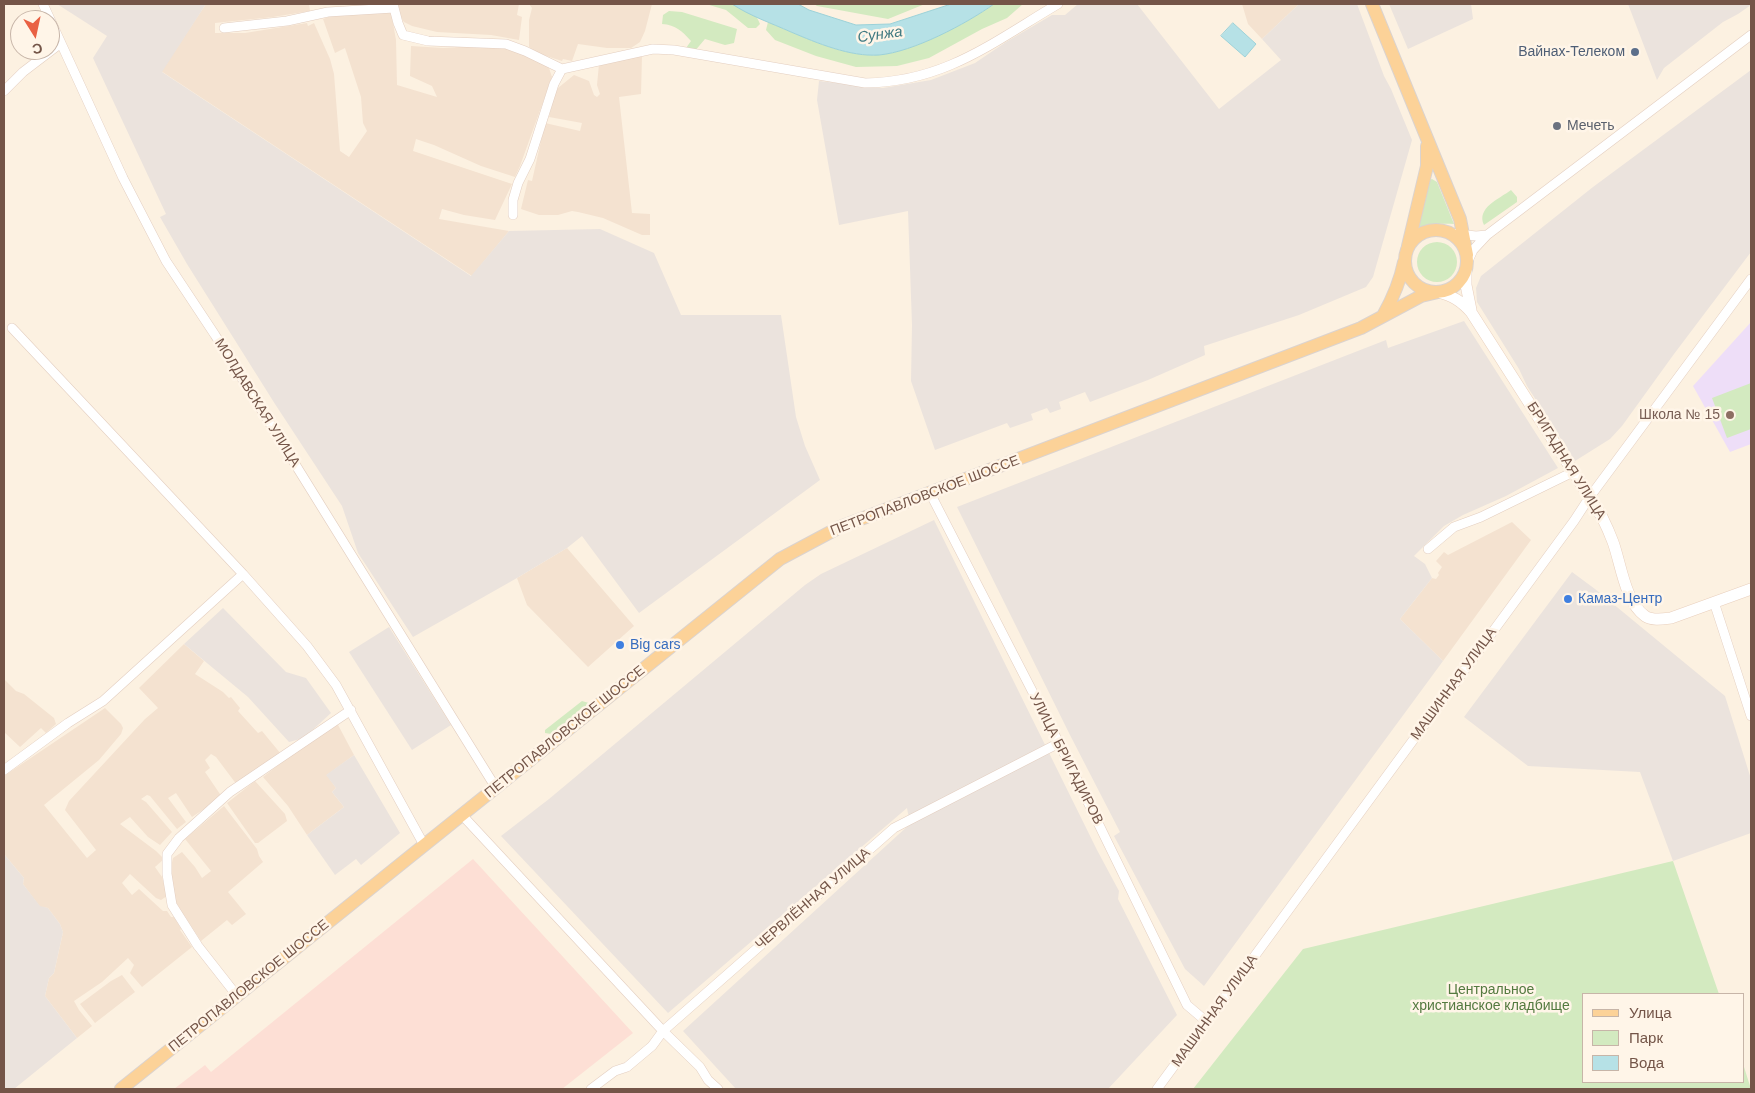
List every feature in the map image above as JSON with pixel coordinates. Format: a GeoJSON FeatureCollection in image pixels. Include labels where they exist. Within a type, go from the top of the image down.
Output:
{"type":"FeatureCollection","features":[{"type":"Feature","properties":{"kind":"main road"},"geometry":{"type":"LineString","coordinates":[[1372,4],[1460,218],[1467,263],[1467,298],[1471,312]]}},
{"type":"Feature","properties":{"kind":"main road"},"geometry":{"type":"LineString","coordinates":[[1384,316],[1394,298],[1401,278],[1427,166],[1428,141]]}},
{"type":"Feature","properties":{"kind":"main road"},"geometry":{"type":"LineString","coordinates":[[1438,292],[1452,288],[1463,277],[1467,263],[1463,246],[1457,238],[1439,230],[1429,231],[1412,241],[1406,254],[1406,269],[1414,283],[1428,291],[1451,295],[1462,302],[1471,312]]}},
{"type":"Feature","properties":{"kind":"main road","name":"ПЕТРОПАВЛОВСКОЕ ШОССЕ"},"geometry":{"type":"LineString","coordinates":[[121,1089],[238,997],[780,559],[840,527],[1361,328],[1420,296],[1438,292]]}},
{"type":"Feature","properties":{"kind":"main road","name":"БРИГАДНАЯ УЛИЦА"},"geometry":{"type":"LineString","coordinates":[[1471,312],[1602,517],[1613,542],[1629,595],[1636,608],[1646,617],[1658,620],[1671,618],[1714,602]]}},
{"type":"Feature","properties":{"kind":"main road"},"geometry":{"type":"LineString","coordinates":[[1714,602],[1751,589]]}},
{"type":"Feature","properties":{"kind":"street","name":"МОЛДАВСКАЯ УЛИЦА"},"geometry":{"type":"LineString","coordinates":[[43,4],[124,178],[166,260],[215,335],[496,788]]}},
{"type":"Feature","properties":{"kind":"street"},"geometry":{"type":"LineString","coordinates":[[224,28],[287,20],[328,12],[394,6],[403,35],[428,41],[506,44],[562,69],[653,49],[674,50],[842,80],[888,83],[925,75],[972,57],[1058,4]]}},
{"type":"Feature","properties":{"kind":"street"},"geometry":{"type":"LineString","coordinates":[[1467,263],[1473,250],[1487,235],[1751,35]]}},
{"type":"Feature","properties":{"kind":"street"},"geometry":{"type":"LineString","coordinates":[[4,91],[23,72],[61,43]]}},
{"type":"Feature","properties":{"kind":"street"},"geometry":{"type":"LineString","coordinates":[[513,215],[513,200],[518,183],[530,159],[554,84],[562,69]]}},
{"type":"Feature","properties":{"kind":"street"},"geometry":{"type":"LineString","coordinates":[[1449,233],[1476,236],[1487,235]]}},
{"type":"Feature","properties":{"kind":"street","name":"МАШИННАЯ УЛИЦА"},"geometry":{"type":"LineString","coordinates":[[1157,1089],[1751,279]]}},
{"type":"Feature","properties":{"kind":"street"},"geometry":{"type":"LineString","coordinates":[[12,328],[243,574],[307,646],[336,684],[424,845]]}},
{"type":"Feature","properties":{"kind":"street"},"geometry":{"type":"LineString","coordinates":[[1428,549],[1454,527],[1573,472]]}},
{"type":"Feature","properties":{"kind":"street","name":"УЛИЦА БРИГАДИРОВ"},"geometry":{"type":"LineString","coordinates":[[930,493],[1059,743],[1187,1005],[1207,1022]]}},
{"type":"Feature","properties":{"kind":"street"},"geometry":{"type":"LineString","coordinates":[[4,770],[68,723],[103,701],[243,574]]}},
{"type":"Feature","properties":{"kind":"street"},"geometry":{"type":"LineString","coordinates":[[1714,602],[1751,716]]}},
{"type":"Feature","properties":{"kind":"street"},"geometry":{"type":"LineString","coordinates":[[238,997],[198,946],[172,905],[167,874],[167,854],[179,838],[230,792],[351,710]]}},
{"type":"Feature","properties":{"kind":"street","name":"ЧЕРВЛЁННАЯ УЛИЦА"},"geometry":{"type":"LineString","coordinates":[[591,1089],[615,1071],[627,1067],[652,1046],[663,1032],[894,828],[1059,743]]}},
{"type":"Feature","properties":{"kind":"street"},"geometry":{"type":"LineString","coordinates":[[462,816],[663,1032],[700,1067],[708,1080],[718,1089]]}},
{"type":"Feature","properties":{"kind":"shaded area"},"geometry":{"type":"Polygon","coordinates":[[[57,4],[206,4],[162,72],[471,276],[509,231],[600,229],[654,253],[681,315],[781,315],[796,417],[805,446],[820,480],[639,613],[582,536],[567,548],[517,578],[413,637],[358,553],[342,506],[275,404],[187,264],[160,217],[166,214],[93,58],[107,36],[57,4]]]}},
{"type":"Feature","properties":{"kind":"shaded area"},"geometry":{"type":"Polygon","coordinates":[[[206,4],[309,4],[310,11],[215,23],[215,33],[245,33],[307,23],[308,26],[314,23],[330,59],[334,74],[340,151],[349,157],[367,131],[363,123],[361,97],[345,48],[335,53],[323,19],[337,14],[391,12],[396,40],[397,85],[437,97],[432,86],[410,76],[411,46],[443,48],[504,46],[548,65],[552,77],[515,177],[481,166],[416,139],[413,151],[512,184],[495,220],[442,209],[439,219],[509,231],[472,276],[161,71],[206,4]]]}},
{"type":"Feature","properties":{"kind":"shaded area"},"geometry":{"type":"Polygon","coordinates":[[[398,4],[519,4],[517,15],[522,17],[519,40],[491,35],[437,32],[412,26],[404,22],[400,16],[398,4]]]}},
{"type":"Feature","properties":{"kind":"shaded area"},"geometry":{"type":"Polygon","coordinates":[[[529,4],[652,4],[640,42],[631,48],[607,48],[578,44],[572,61],[563,59],[562,61],[537,53],[529,47],[529,20],[532,8],[529,4]]]}},
{"type":"Feature","properties":{"kind":"shaded area"},"geometry":{"type":"Polygon","coordinates":[[[1078,4],[1137,4],[1219,109],[1281,60],[1262,39],[1299,4],[1357,4],[1384,76],[1412,140],[1373,277],[1366,287],[1299,315],[1204,346],[1205,355],[1148,380],[1090,402],[1085,392],[1059,402],[1061,409],[1050,413],[1047,408],[1031,414],[1033,420],[1010,428],[1007,423],[935,450],[911,381],[912,325],[908,211],[839,225],[817,100],[819,81],[883,88],[931,80],[975,63],[1052,15],[1065,15],[1078,4]]]}},
{"type":"Feature","properties":{"kind":"shaded area"},"geometry":{"type":"Polygon","coordinates":[[[1242,4],[1299,4],[1262,39],[1248,24],[1242,4]]]}},
{"type":"Feature","properties":{"kind":"shaded area"},"geometry":{"type":"Polygon","coordinates":[[[1389,4],[1471,4],[1473,19],[1408,49],[1389,4]]]}},
{"type":"Feature","properties":{"kind":"shaded area"},"geometry":{"type":"Polygon","coordinates":[[[1628,4],[1751,5],[1723,22],[1664,68],[1657,80],[1628,4]]]}},
{"type":"Feature","properties":{"kind":"shaded area"},"geometry":{"type":"Polygon","coordinates":[[[642,56],[641,94],[619,97],[632,213],[650,214],[650,235],[642,235],[603,218],[578,212],[539,215],[521,209],[528,180],[532,181],[545,123],[580,131],[582,123],[549,117],[558,88],[574,75],[589,81],[594,95],[597,97],[600,94],[597,85],[599,64],[642,56]]]}},
{"type":"Feature","properties":{"kind":"shaded area"},"geometry":{"type":"Polygon","coordinates":[[[1751,70],[1751,252],[1622,426],[1610,439],[1575,461],[1527,386],[1519,369],[1477,302],[1476,288],[1481,276],[1593,187],[1751,70]]]}},
{"type":"Feature","properties":{"kind":"shaded area"},"geometry":{"type":"Polygon","coordinates":[[[1464,321],[1558,468],[1444,526],[1414,556],[1425,564],[1432,578],[1400,619],[1443,661],[1204,986],[1185,969],[1114,836],[1120,832],[957,507],[1386,340],[1388,348],[1464,321]]]}},
{"type":"Feature","properties":{"kind":"shaded area","name":"Школа № 15"},"geometry":{"type":"Polygon","coordinates":[[[1751,322],[1751,444],[1730,452],[1693,386],[1751,322]]]}},
{"type":"Feature","properties":{"kind":"shaded area"},"geometry":{"type":"Polygon","coordinates":[[[934,520],[1119,891],[1118,899],[1177,1015],[1108,1089],[736,1089],[683,1031],[910,824],[907,808],[668,1013],[501,836],[549,799],[805,585],[821,574],[934,520]]]}},
{"type":"Feature","properties":{"kind":"shaded area"},"geometry":{"type":"Polygon","coordinates":[[[1512,522],[1531,540],[1443,661],[1400,619],[1432,578],[1436,579],[1439,575],[1438,573],[1442,567],[1436,561],[1444,552],[1448,555],[1512,522]]]}},
{"type":"Feature","properties":{"kind":"shaded area"},"geometry":{"type":"Polygon","coordinates":[[[567,548],[634,626],[588,667],[527,605],[517,578],[567,548]]]}},
{"type":"Feature","properties":{"kind":"shaded area"},"geometry":{"type":"Polygon","coordinates":[[[1572,572],[1725,696],[1751,779],[1751,833],[1673,861],[1640,772],[1528,766],[1464,717],[1572,572]]]}},
{"type":"Feature","properties":{"kind":"shaded area"},"geometry":{"type":"Polygon","coordinates":[[[223,608],[286,672],[306,678],[331,713],[304,738],[289,742],[248,697],[184,644],[223,608]]]}},
{"type":"Feature","properties":{"kind":"shaded area"},"geometry":{"type":"Polygon","coordinates":[[[389,627],[451,725],[412,750],[349,652],[389,627]]]}},
{"type":"Feature","properties":{"kind":"shaded area"},"geometry":{"type":"Polygon","coordinates":[[[184,644],[204,661],[195,674],[229,698],[231,697],[240,708],[238,711],[258,733],[262,731],[281,754],[237,785],[216,757],[211,754],[205,760],[210,768],[205,772],[222,797],[192,817],[176,793],[168,798],[186,822],[177,829],[150,796],[147,795],[141,799],[146,802],[172,832],[160,845],[148,837],[130,817],[120,824],[164,859],[155,867],[162,877],[167,896],[161,900],[156,898],[130,874],[122,883],[132,895],[139,889],[163,911],[167,911],[171,917],[174,917],[180,930],[192,947],[142,987],[130,973],[134,965],[128,958],[102,982],[74,1001],[92,1026],[77,1038],[45,996],[49,978],[54,973],[63,932],[60,924],[48,908],[40,907],[23,884],[24,878],[4,854],[4,776],[105,708],[121,724],[123,728],[121,734],[99,760],[44,805],[87,858],[96,850],[65,810],[69,801],[145,719],[158,708],[139,688],[184,644]]]}},
{"type":"Feature","properties":{"kind":"shaded area"},"geometry":{"type":"Polygon","coordinates":[[[4,679],[16,691],[24,694],[54,718],[56,724],[46,733],[41,728],[20,747],[4,732],[4,679]]]}},
{"type":"Feature","properties":{"kind":"shaded area"},"geometry":{"type":"Polygon","coordinates":[[[337,723],[354,755],[327,775],[336,788],[332,792],[344,807],[307,835],[288,806],[263,777],[337,723]]]}},
{"type":"Feature","properties":{"kind":"shaded area"},"geometry":{"type":"Polygon","coordinates":[[[354,755],[400,833],[361,865],[356,859],[335,875],[307,835],[344,807],[332,792],[336,788],[326,775],[354,755]]]}},
{"type":"Feature","properties":{"kind":"shaded area"},"geometry":{"type":"Polygon","coordinates":[[[255,781],[285,814],[287,821],[258,843],[255,843],[227,803],[255,781]]]}},
{"type":"Feature","properties":{"kind":"shaded area"},"geometry":{"type":"Polygon","coordinates":[[[224,806],[257,849],[263,862],[228,892],[246,914],[232,925],[227,920],[201,941],[175,901],[169,875],[173,858],[182,852],[202,878],[211,871],[185,839],[224,806]]]}},
{"type":"Feature","properties":{"kind":"shaded area"},"geometry":{"type":"Polygon","coordinates":[[[4,854],[24,878],[23,884],[40,906],[48,908],[60,924],[63,932],[54,973],[49,978],[45,996],[77,1038],[14,1089],[4,1089],[4,854]]]}},
{"type":"Feature","properties":{"kind":"shaded area"},"geometry":{"type":"Polygon","coordinates":[[[473,859],[633,1033],[562,1089],[174,1089],[205,1065],[211,1072],[473,859]]]}},
{"type":"Feature","properties":{"kind":"shaded area"},"geometry":{"type":"Polygon","coordinates":[[[122,975],[135,992],[95,1023],[80,1004],[122,975]]]}},
{"type":"Feature","properties":{"kind":"green space"},"geometry":{"type":"Polygon","coordinates":[[[706,4],[738,5],[751,11],[760,24],[756,28],[748,28],[726,10],[706,4]]]}},
{"type":"Feature","properties":{"kind":"green space"},"geometry":{"type":"Polygon","coordinates":[[[814,4],[925,4],[888,19],[814,4]]]}},
{"type":"Feature","properties":{"kind":"green space"},"geometry":{"type":"Polygon","coordinates":[[[994,4],[1023,4],[1007,18],[982,29],[929,58],[897,66],[856,67],[816,56],[775,40],[766,30],[768,22],[837,49],[851,53],[878,55],[906,49],[938,36],[994,4]]]}},
{"type":"Feature","properties":{"kind":"green space"},"geometry":{"type":"Polygon","coordinates":[[[669,11],[682,12],[737,29],[734,43],[725,45],[705,39],[694,52],[686,48],[691,41],[682,31],[662,24],[663,15],[669,11]]]}},
{"type":"Feature","properties":{"kind":"green space"},"geometry":{"type":"Polygon","coordinates":[[[1432,179],[1437,182],[1454,224],[1435,224],[1416,230],[1429,180],[1432,179]]]}},
{"type":"Feature","properties":{"kind":"green space"},"geometry":{"type":"Polygon","coordinates":[[[1511,190],[1517,197],[1517,202],[1484,225],[1482,219],[1486,209],[1490,204],[1511,190]]]}},
{"type":"Feature","properties":{"kind":"green space"},"geometry":{"type":"Polygon","coordinates":[[[1441,242],[1448,245],[1454,251],[1457,262],[1456,270],[1448,279],[1441,282],[1433,282],[1426,279],[1418,270],[1417,258],[1420,251],[1429,243],[1441,242]]]}},
{"type":"Feature","properties":{"kind":"green space"},"geometry":{"type":"Polygon","coordinates":[[[1751,383],[1751,429],[1727,438],[1712,398],[1751,383]]]}},
{"type":"Feature","properties":{"kind":"green space"},"geometry":{"type":"Polygon","coordinates":[[[582,701],[592,704],[551,734],[545,733],[545,730],[582,701]]]}},
{"type":"Feature","properties":{"kind":"green space","name":"Центральное христианское кладбище"},"geometry":{"type":"Polygon","coordinates":[[[1673,861],[1719,993],[1582,993],[1582,1083],[1745,1083],[1745,1070],[1751,1089],[1193,1089],[1303,949],[1673,861]]]}},
{"type":"Feature","properties":{"kind":"water","name":"Сунжа"},"geometry":{"type":"Polygon","coordinates":[[[732,4],[798,4],[809,10],[856,25],[890,24],[951,4],[994,4],[969,20],[923,43],[893,53],[868,55],[845,52],[823,45],[761,19],[732,4]]]}},
{"type":"Feature","properties":{"kind":"water"},"geometry":{"type":"Polygon","coordinates":[[[1233,23],[1256,44],[1245,57],[1221,36],[1233,23]]]}},
{"type":"Feature","properties":{"kind":"place","name":"Вайнах-Телеком"},"geometry":{"type":"Point","coordinates":[1635,52]}},
{"type":"Feature","properties":{"kind":"place","name":"Мечеть"},"geometry":{"type":"Point","coordinates":[1557,126]}},
{"type":"Feature","properties":{"kind":"place","name":"Школа № 15"},"geometry":{"type":"Point","coordinates":[1730,415]}},
{"type":"Feature","properties":{"kind":"place","name":"Камаз-Центр"},"geometry":{"type":"Point","coordinates":[1568,599]}},
{"type":"Feature","properties":{"kind":"place","name":"Big cars"},"geometry":{"type":"Point","coordinates":[620,645]}}]}
